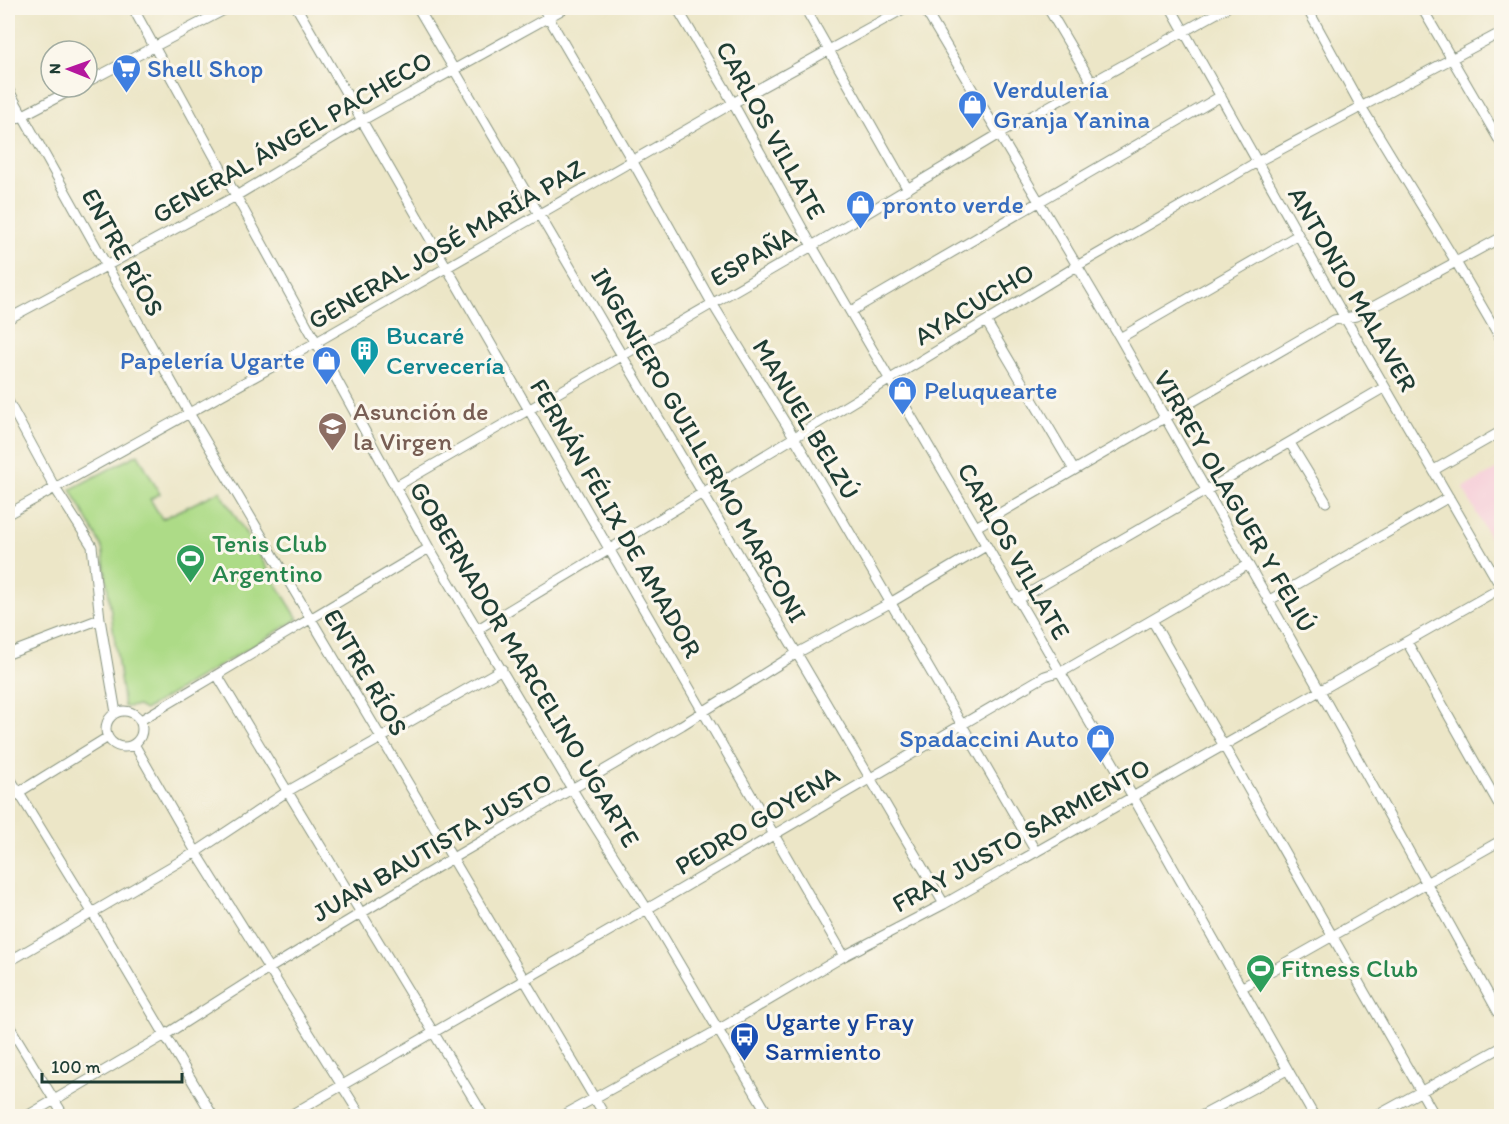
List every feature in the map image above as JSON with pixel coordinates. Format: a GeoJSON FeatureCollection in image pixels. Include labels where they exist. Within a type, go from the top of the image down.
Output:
{"type":"FeatureCollection","features":[{"type":"Feature","properties":{"kind":"street","name":"GOBERNADOR MARCELINO UGARTE"},"geometry":{"type":"LineString","coordinates":[[134,8],[429,548],[769,1116]]}},
{"type":"Feature","properties":{"kind":"street"},"geometry":{"type":"LineString","coordinates":[[99,76],[228,8]]}},
{"type":"Feature","properties":{"kind":"street","name":"FERNÁN FÉLIX DE AMADOR"},"geometry":{"type":"LineString","coordinates":[[297,8],[844,956]]}},
{"type":"Feature","properties":{"kind":"street","name":"INGENIERO GUILLERMO MARCONI"},"geometry":{"type":"LineString","coordinates":[[418,8],[944,903]]}},
{"type":"Feature","properties":{"kind":"street","name":"MANUEL BELZÚ"},"geometry":{"type":"LineString","coordinates":[[543,8],[712,303],[794,437],[1036,852]]}},
{"type":"Feature","properties":{"kind":"street","name":"GENERAL ÁNGEL PACHECO"},"geometry":{"type":"LineString","coordinates":[[8,319],[236,196],[361,121],[565,8]]}},
{"type":"Feature","properties":{"kind":"street","name":"CARLOS VILLATE"},"geometry":{"type":"LineString","coordinates":[[677,8],[1314,1116]]}},
{"type":"Feature","properties":{"kind":"street"},"geometry":{"type":"LineString","coordinates":[[806,8],[907,188]]}},
{"type":"Feature","properties":{"kind":"street","name":"GENERAL JOSÉ MARÍA PAZ"},"geometry":{"type":"LineString","coordinates":[[8,514],[315,343],[904,8]]}},
{"type":"Feature","properties":{"kind":"street","name":"VIRREY OLAGUER Y FELIÚ"},"geometry":{"type":"LineString","coordinates":[[924,8],[1120,338],[1502,1019]]}},
{"type":"Feature","properties":{"kind":"street"},"geometry":{"type":"LineString","coordinates":[[1048,8],[1091,81]]}},
{"type":"Feature","properties":{"kind":"street","name":"ANTONIO MALAVER"},"geometry":{"type":"LineString","coordinates":[[1171,8],[1345,318],[1501,589]]}},
{"type":"Feature","properties":{"kind":"street","name":"ESPAÑA"},"geometry":{"type":"LineString","coordinates":[[395,487],[812,246],[999,134],[1226,8]]}},
{"type":"Feature","properties":{"kind":"street"},"geometry":{"type":"LineString","coordinates":[[1307,8],[1362,108],[1502,341]]}},
{"type":"Feature","properties":{"kind":"street"},"geometry":{"type":"LineString","coordinates":[[1422,8],[1450,60],[1502,146]]}},
{"type":"Feature","properties":{"kind":"street","name":"AYACUCHO"},"geometry":{"type":"LineString","coordinates":[[478,629],[1077,266],[1257,162],[1502,32]]}},
{"type":"Feature","properties":{"kind":"street","name":"ENTRE RÍOS"},"geometry":{"type":"LineString","coordinates":[[8,89],[189,413],[605,1116]]}},
{"type":"Feature","properties":{"kind":"street"},"geometry":{"type":"LineString","coordinates":[[851,311],[1221,96]]}},
{"type":"Feature","properties":{"kind":"street"},"geometry":{"type":"LineString","coordinates":[[8,123],[54,99]]}},
{"type":"Feature","properties":{"kind":"street"},"geometry":{"type":"LineString","coordinates":[[1120,338],[1298,235]]}},
{"type":"Feature","properties":{"kind":"street"},"geometry":{"type":"LineString","coordinates":[[976,527],[1334,320],[1356,316],[1502,237]]}},
{"type":"Feature","properties":{"kind":"street"},"geometry":{"type":"LineString","coordinates":[[986,321],[1074,470]]}},
{"type":"Feature","properties":{"kind":"street"},"geometry":{"type":"LineString","coordinates":[[1017,600],[1385,387]]}},
{"type":"Feature","properties":{"kind":"street"},"geometry":{"type":"LineString","coordinates":[[8,401],[55,488],[92,546],[100,620],[116,713]]}},
{"type":"Feature","properties":{"kind":"street"},"geometry":{"type":"LineString","coordinates":[[1434,470],[1502,431]]}},
{"type":"Feature","properties":{"kind":"street"},"geometry":{"type":"LineString","coordinates":[[1290,443],[1326,502]]}},
{"type":"Feature","properties":{"kind":"street"},"geometry":{"type":"LineString","coordinates":[[1268,601],[1449,497]]}},
{"type":"Feature","properties":{"kind":"street","name":"JUAN BAUTISTA JUSTO"},"geometry":{"type":"LineString","coordinates":[[27,1116],[165,1035],[361,913],[704,711],[797,653],[890,603],[986,546]]}},
{"type":"Feature","properties":{"kind":"street"},"geometry":{"type":"LineString","coordinates":[[141,720],[429,548]]}},
{"type":"Feature","properties":{"kind":"street","name":"PEDRO GOYENA"},"geometry":{"type":"LineString","coordinates":[[289,1116],[961,724],[1046,676],[1067,669],[1247,565]]}},
{"type":"Feature","properties":{"kind":"street","name":"FRAY JUSTO SARMIENTO"},"geometry":{"type":"LineString","coordinates":[[562,1116],[1501,589]]}},
{"type":"Feature","properties":{"kind":"street"},"geometry":{"type":"LineString","coordinates":[[8,654],[100,620]]}},
{"type":"Feature","properties":{"kind":"street"},"geometry":{"type":"LineString","coordinates":[[1152,620],[1435,1116]]}},
{"type":"Feature","properties":{"kind":"street"},"geometry":{"type":"LineString","coordinates":[[1407,642],[1502,810]]}},
{"type":"Feature","properties":{"kind":"street"},"geometry":{"type":"LineString","coordinates":[[8,962],[196,852],[288,790],[502,669]]}},
{"type":"Feature","properties":{"kind":"street"},"geometry":{"type":"LineString","coordinates":[[217,675],[484,1116]]}},
{"type":"Feature","properties":{"kind":"street"},"geometry":{"type":"LineString","coordinates":[[133,712],[141,720],[141,736],[129,747],[117,746],[108,737],[106,726],[116,713],[133,712]]}},
{"type":"Feature","properties":{"kind":"street"},"geometry":{"type":"LineString","coordinates":[[8,799],[108,737]]}},
{"type":"Feature","properties":{"kind":"street"},"geometry":{"type":"LineString","coordinates":[[134,744],[196,852],[361,1116]]}},
{"type":"Feature","properties":{"kind":"street"},"geometry":{"type":"LineString","coordinates":[[8,775],[213,1116]]}},
{"type":"Feature","properties":{"kind":"street"},"geometry":{"type":"LineString","coordinates":[[1241,988],[1502,840]]}},
{"type":"Feature","properties":{"kind":"street"},"geometry":{"type":"LineString","coordinates":[[8,1024],[64,1116]]}},
{"type":"Feature","properties":{"kind":"street"},"geometry":{"type":"LineString","coordinates":[[1376,1116],[1502,1047]]}},
{"type":"Feature","properties":{"kind":"street"},"geometry":{"type":"LineString","coordinates":[[1202,1116],[1287,1070]]}},
{"type":"Feature","properties":{"kind":"shaded area"},"geometry":{"type":"Polygon","coordinates":[[[1501,467],[1501,560],[1463,488],[1501,467]]]}},
{"type":"Feature","properties":{"kind":"green space","name":"Tenis Club Argentino"},"geometry":{"type":"Polygon","coordinates":[[[138,454],[160,494],[150,499],[162,519],[220,491],[298,619],[145,710],[138,706],[124,707],[102,547],[71,489],[138,454]]]}},
{"type":"Feature","properties":{"kind":"place","name":"Shell Shop"},"geometry":{"type":"Point","coordinates":[126,94]}},
{"type":"Feature","properties":{"kind":"place","name":"Verdulería Granja Yanina"},"geometry":{"type":"Point","coordinates":[972,130]}},
{"type":"Feature","properties":{"kind":"place","name":"pronto verde"},"geometry":{"type":"Point","coordinates":[861,230]}},
{"type":"Feature","properties":{"kind":"place","name":"Bucaré Cervecería"},"geometry":{"type":"Point","coordinates":[365,376]}},
{"type":"Feature","properties":{"kind":"place","name":"Papelería Ugarte"},"geometry":{"type":"Point","coordinates":[326,386]}},
{"type":"Feature","properties":{"kind":"place","name":"Peluquearte"},"geometry":{"type":"Point","coordinates":[903,416]}},
{"type":"Feature","properties":{"kind":"place","name":"Asunción de la Virgen"},"geometry":{"type":"Point","coordinates":[332,452]}},
{"type":"Feature","properties":{"kind":"place","name":"Tenis Club Argentino"},"geometry":{"type":"Point","coordinates":[191,584]}},
{"type":"Feature","properties":{"kind":"place","name":"Spadaccini Auto"},"geometry":{"type":"Point","coordinates":[1100,764]}},
{"type":"Feature","properties":{"kind":"place","name":"Fitness Club"},"geometry":{"type":"Point","coordinates":[1260,994]}},
{"type":"Feature","properties":{"kind":"place","name":"Ugarte y Fray Sarmiento"},"geometry":{"type":"Point","coordinates":[744,1062]}}]}
